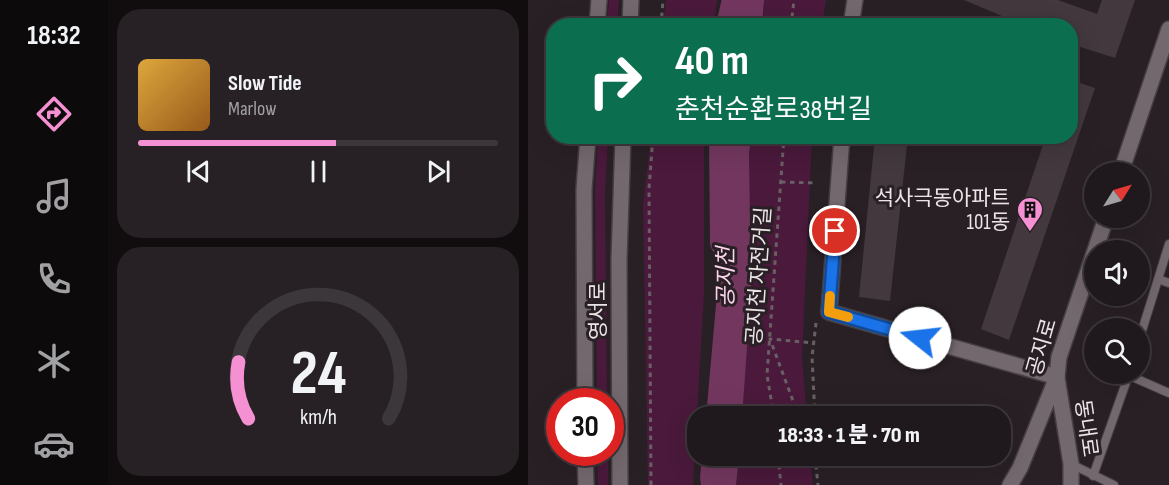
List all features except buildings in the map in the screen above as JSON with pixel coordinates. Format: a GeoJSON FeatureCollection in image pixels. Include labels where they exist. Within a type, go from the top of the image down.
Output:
{"type":"FeatureCollection","features":[{"type":"Feature","properties":{"kind":"street"},"geometry":{"type":"LineString","coordinates":[[598,18],[599,0]]}},
{"type":"Feature","properties":{"kind":"street"},"geometry":{"type":"LineString","coordinates":[[630,18],[631,0]]}},
{"type":"Feature","properties":{"kind":"street"},"geometry":{"type":"LineString","coordinates":[[852,18],[855,0]]}},
{"type":"Feature","properties":{"kind":"street"},"geometry":{"type":"LineString","coordinates":[[1124,162],[1169,29]]}},
{"type":"Feature","properties":{"kind":"street","name":"영서로"},"geometry":{"type":"LineString","coordinates":[[585,388],[584,201],[588,144]]}},
{"type":"Feature","properties":{"kind":"street","name":"영서로"},"geometry":{"type":"LineString","coordinates":[[620,485],[619,260],[623,144]]}},
{"type":"Feature","properties":{"kind":"street"},"geometry":{"type":"LineString","coordinates":[[841,144],[829,312],[1057,377]]}},
{"type":"Feature","properties":{"kind":"street","name":"공지로"},"geometry":{"type":"LineString","coordinates":[[1010,485],[1020,468],[1057,377],[1059,357],[1103,228]]}},
{"type":"Feature","properties":{"kind":"street","name":"동내로"},"geometry":{"type":"LineString","coordinates":[[1057,377],[1071,464],[1071,485]]}},
{"type":"Feature","properties":{"kind":"street"},"geometry":{"type":"LineString","coordinates":[[585,466],[586,485]]}},
{"type":"Feature","properties":{"kind":"lane"},"geometry":{"type":"LineString","coordinates":[[1146,318],[1169,244]]}},
{"type":"Feature","properties":{"kind":"lane"},"geometry":{"type":"LineString","coordinates":[[1158,279],[1169,283]]}},
{"type":"Feature","properties":{"kind":"lane"},"geometry":{"type":"LineString","coordinates":[[1093,476],[1125,384]]}},
{"type":"Feature","properties":{"kind":"lane"},"geometry":{"type":"LineString","coordinates":[[1150,384],[1169,393]]}},
{"type":"Feature","properties":{"kind":"lane"},"geometry":{"type":"LineString","coordinates":[[1071,464],[1114,485]]}},
{"type":"Feature","properties":{"kind":"path"},"geometry":{"type":"LineString","coordinates":[[662,18],[663,0]]}},
{"type":"Feature","properties":{"kind":"path"},"geometry":{"type":"LineString","coordinates":[[792,18],[794,0]]}},
{"type":"Feature","properties":{"kind":"path"},"geometry":{"type":"LineString","coordinates":[[651,485],[649,189],[652,144]]}},
{"type":"Feature","properties":{"kind":"path","name":"공지천 자전거길"},"geometry":{"type":"LineString","coordinates":[[772,406],[767,375],[783,144]]}},
{"type":"Feature","properties":{"kind":"path"},"geometry":{"type":"LineString","coordinates":[[781,182],[817,183]]}},
{"type":"Feature","properties":{"kind":"path"},"geometry":{"type":"LineString","coordinates":[[814,406],[813,343],[818,313],[830,301]]}},
{"type":"Feature","properties":{"kind":"path"},"geometry":{"type":"LineString","coordinates":[[795,406],[770,339],[813,343]]}},
{"type":"Feature","properties":{"kind":"path"},"geometry":{"type":"LineString","coordinates":[[779,466],[781,485]]}},
{"type":"Feature","properties":{"kind":"path"},"geometry":{"type":"LineString","coordinates":[[816,466],[818,485]]}},
{"type":"Feature","properties":{"kind":"shaded area"},"geometry":{"type":"Polygon","coordinates":[[[609,0],[619,0],[618,18],[608,18],[609,0]]]}},
{"type":"Feature","properties":{"kind":"shaded area"},"geometry":{"type":"Polygon","coordinates":[[[666,0],[717,0],[715,18],[664,18],[666,0]]]}},
{"type":"Feature","properties":{"kind":"shaded area"},"geometry":{"type":"Polygon","coordinates":[[[764,0],[826,0],[823,18],[763,18],[764,0]]]}},
{"type":"Feature","properties":{"kind":"shaded area"},"geometry":{"type":"Polygon","coordinates":[[[598,144],[608,144],[605,193],[607,388],[597,388],[595,191],[598,144]]]}},
{"type":"Feature","properties":{"kind":"shaded area"},"geometry":{"type":"Polygon","coordinates":[[[650,144],[704,144],[704,292],[698,406],[687,406],[687,466],[694,466],[693,485],[648,485],[643,204],[650,144]]]}},
{"type":"Feature","properties":{"kind":"shaded area"},"geometry":{"type":"Polygon","coordinates":[[[750,144],[812,144],[802,358],[806,406],[726,406],[726,383],[750,144]]]}},
{"type":"Feature","properties":{"kind":"shaded area"},"geometry":{"type":"Polygon","coordinates":[[[597,466],[608,466],[608,485],[598,485],[597,466]]]}},
{"type":"Feature","properties":{"kind":"shaded area"},"geometry":{"type":"Polygon","coordinates":[[[726,466],[811,466],[813,485],[726,485],[726,466]]]}},
{"type":"Feature","properties":{"kind":"water"},"geometry":{"type":"Polygon","coordinates":[[[744,0],[764,0],[763,18],[742,18],[744,0]]]}},
{"type":"Feature","properties":{"kind":"water"},"geometry":{"type":"Polygon","coordinates":[[[730,144],[750,144],[751,292],[743,406],[707,406],[730,144]]]}},
{"type":"Feature","properties":{"kind":"water"},"geometry":{"type":"Polygon","coordinates":[[[701,466],[738,466],[736,485],[701,485],[701,466]]]}},
{"type":"Feature","properties":{"kind":"waterway","name":"공지천"},"geometry":{"type":"LineString","coordinates":[[734,18],[738,0]]}},
{"type":"Feature","properties":{"kind":"waterway","name":"공지천"},"geometry":{"type":"LineString","coordinates":[[725,144],[726,242]]}},
{"type":"Feature","properties":{"kind":"slow traffic"},"geometry":{"type":"LineString","coordinates":[[830,296],[829,312],[848,317]]}},
{"type":"Feature","properties":{"kind":"place","name":"석사극동아파트 101동"},"geometry":{"type":"Point","coordinates":[1030,233]}},
{"type":"Feature","properties":{"kind":"route"},"geometry":{"type":"LineString","coordinates":[[835,231],[829,312],[920,338]]}}]}
